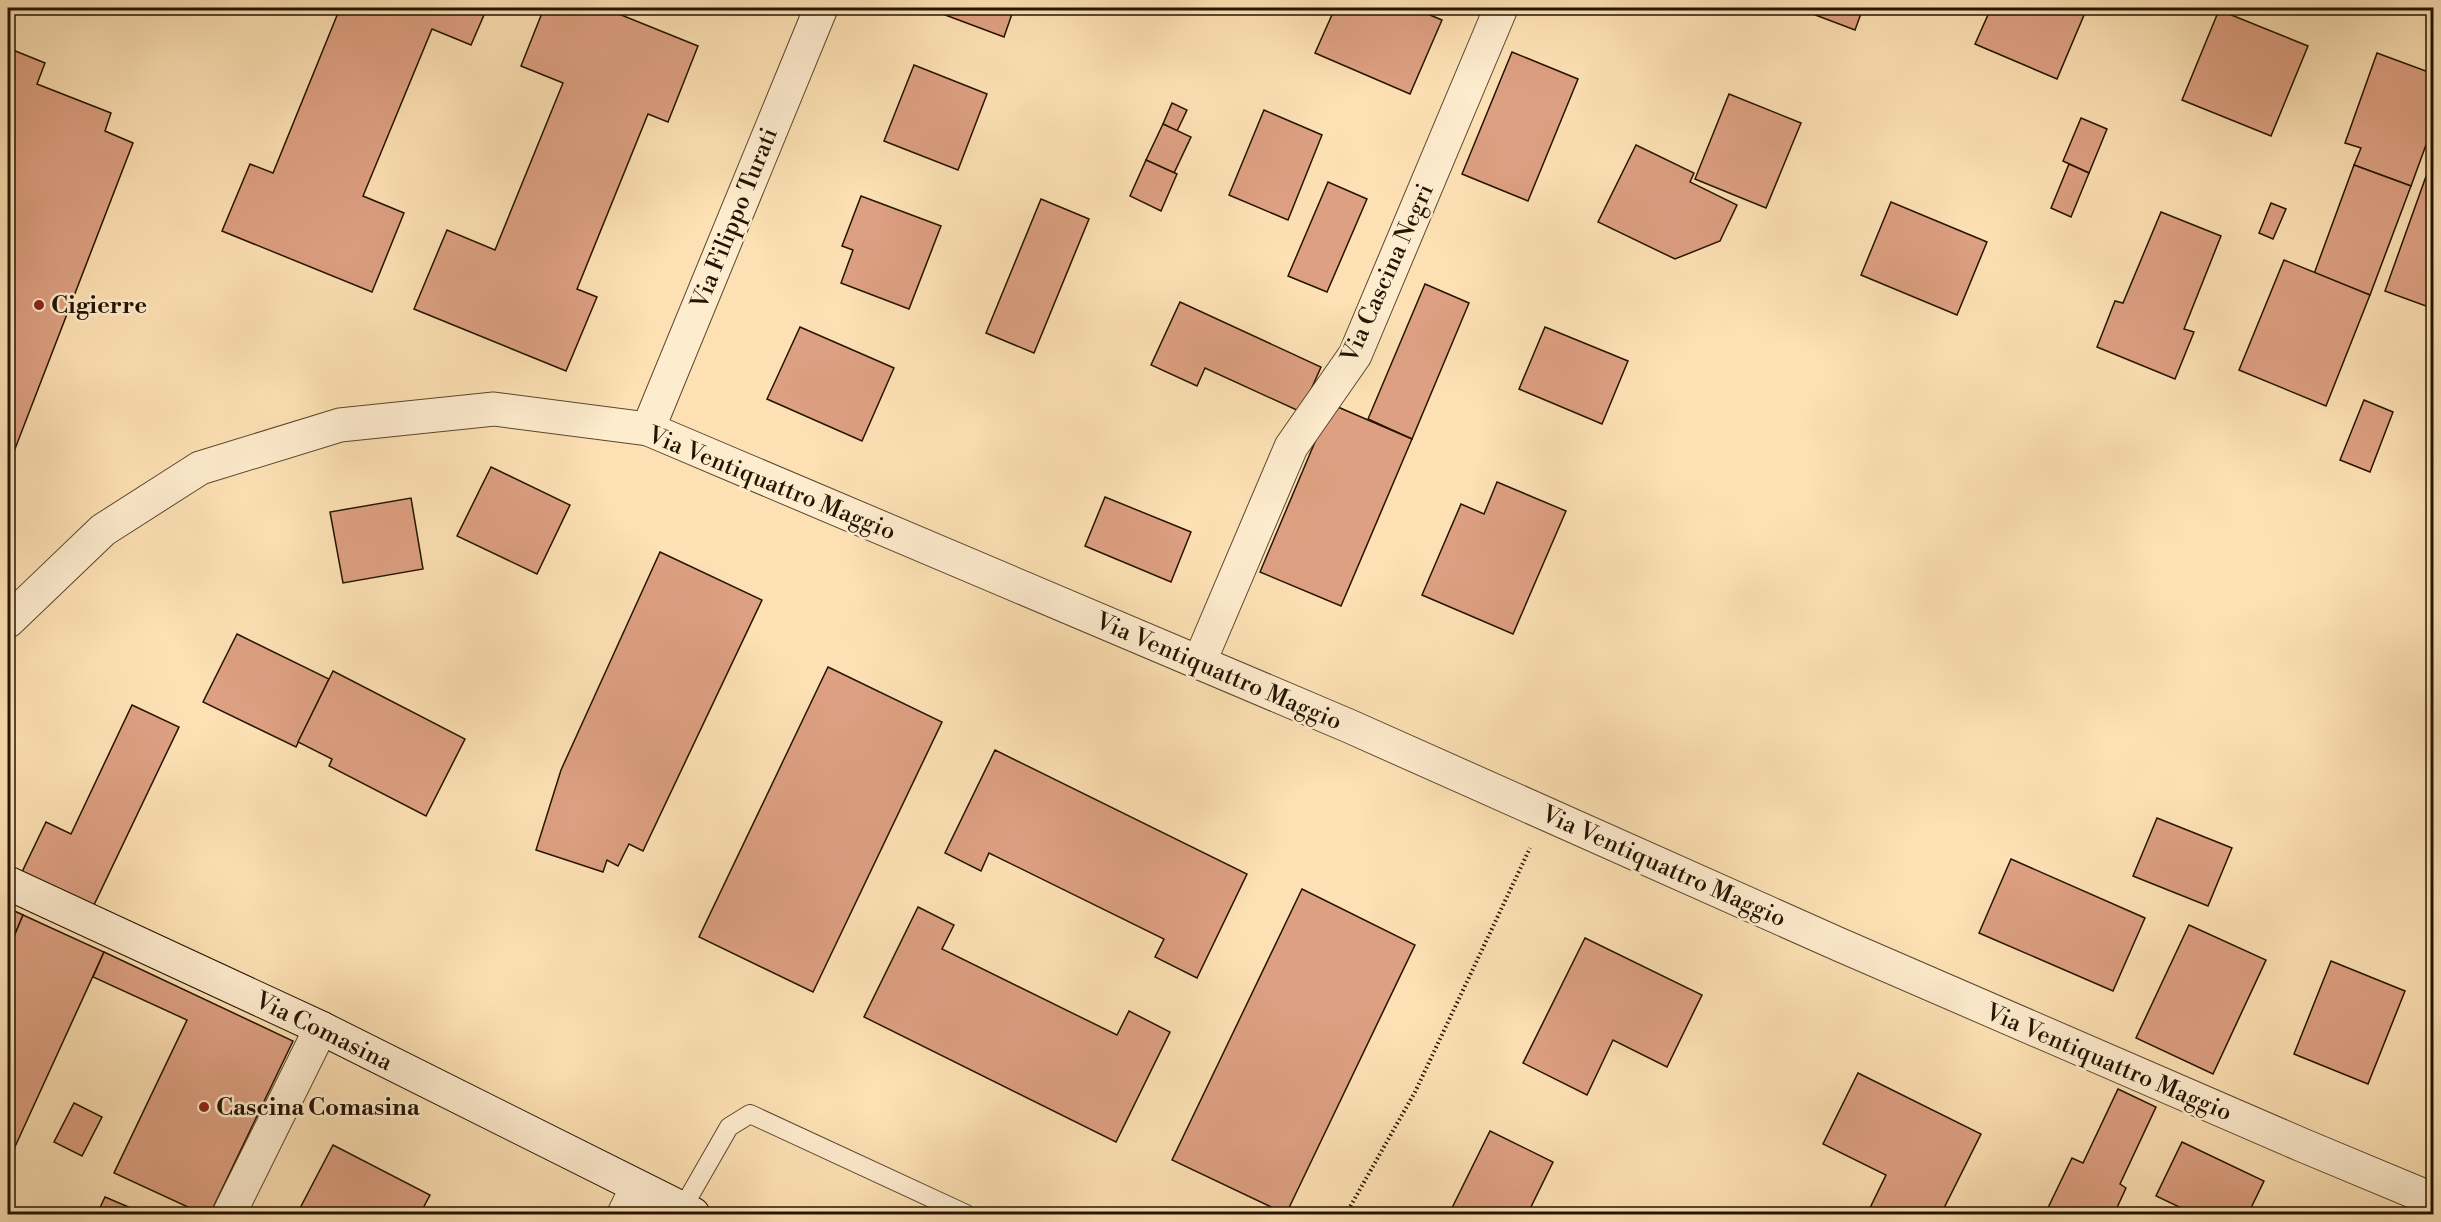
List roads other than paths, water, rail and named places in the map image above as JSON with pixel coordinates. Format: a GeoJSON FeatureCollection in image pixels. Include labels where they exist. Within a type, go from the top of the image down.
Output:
{"type":"FeatureCollection","features":[{"type":"Feature","properties":{"kind":"street","name":"Via Filippo Turati"},"geometry":{"type":"LineString","coordinates":[[648,429],[821,8]]}},
{"type":"Feature","properties":{"kind":"street","name":"Via Cascina Negri"},"geometry":{"type":"LineString","coordinates":[[1199,663],[1291,447],[1355,355],[1501,8]]}},
{"type":"Feature","properties":{"kind":"street","name":"Via Ventiquattro Maggio"},"geometry":{"type":"LineString","coordinates":[[8,621],[103,530],[200,468],[340,425],[494,409],[648,429],[1199,663],[1546,813],[1838,945],[2433,1200]]}},
{"type":"Feature","properties":{"kind":"street","name":"Via Comasina"},"geometry":{"type":"LineString","coordinates":[[8,883],[321,1028],[630,1201],[688,1212]]}},
{"type":"Feature","properties":{"kind":"street"},"geometry":{"type":"LineString","coordinates":[[229,1215],[321,1028]]}},
{"type":"Feature","properties":{"kind":"lane"},"geometry":{"type":"LineString","coordinates":[[688,1212],[729,1127],[750,1114],[966,1215]]}},
{"type":"Feature","properties":{"kind":"place","name":"Cigierre"},"geometry":{"type":"Point","coordinates":[39,305]}},
{"type":"Feature","properties":{"kind":"place","name":"Cascina Comasina"},"geometry":{"type":"Point","coordinates":[204,1107]}}]}
